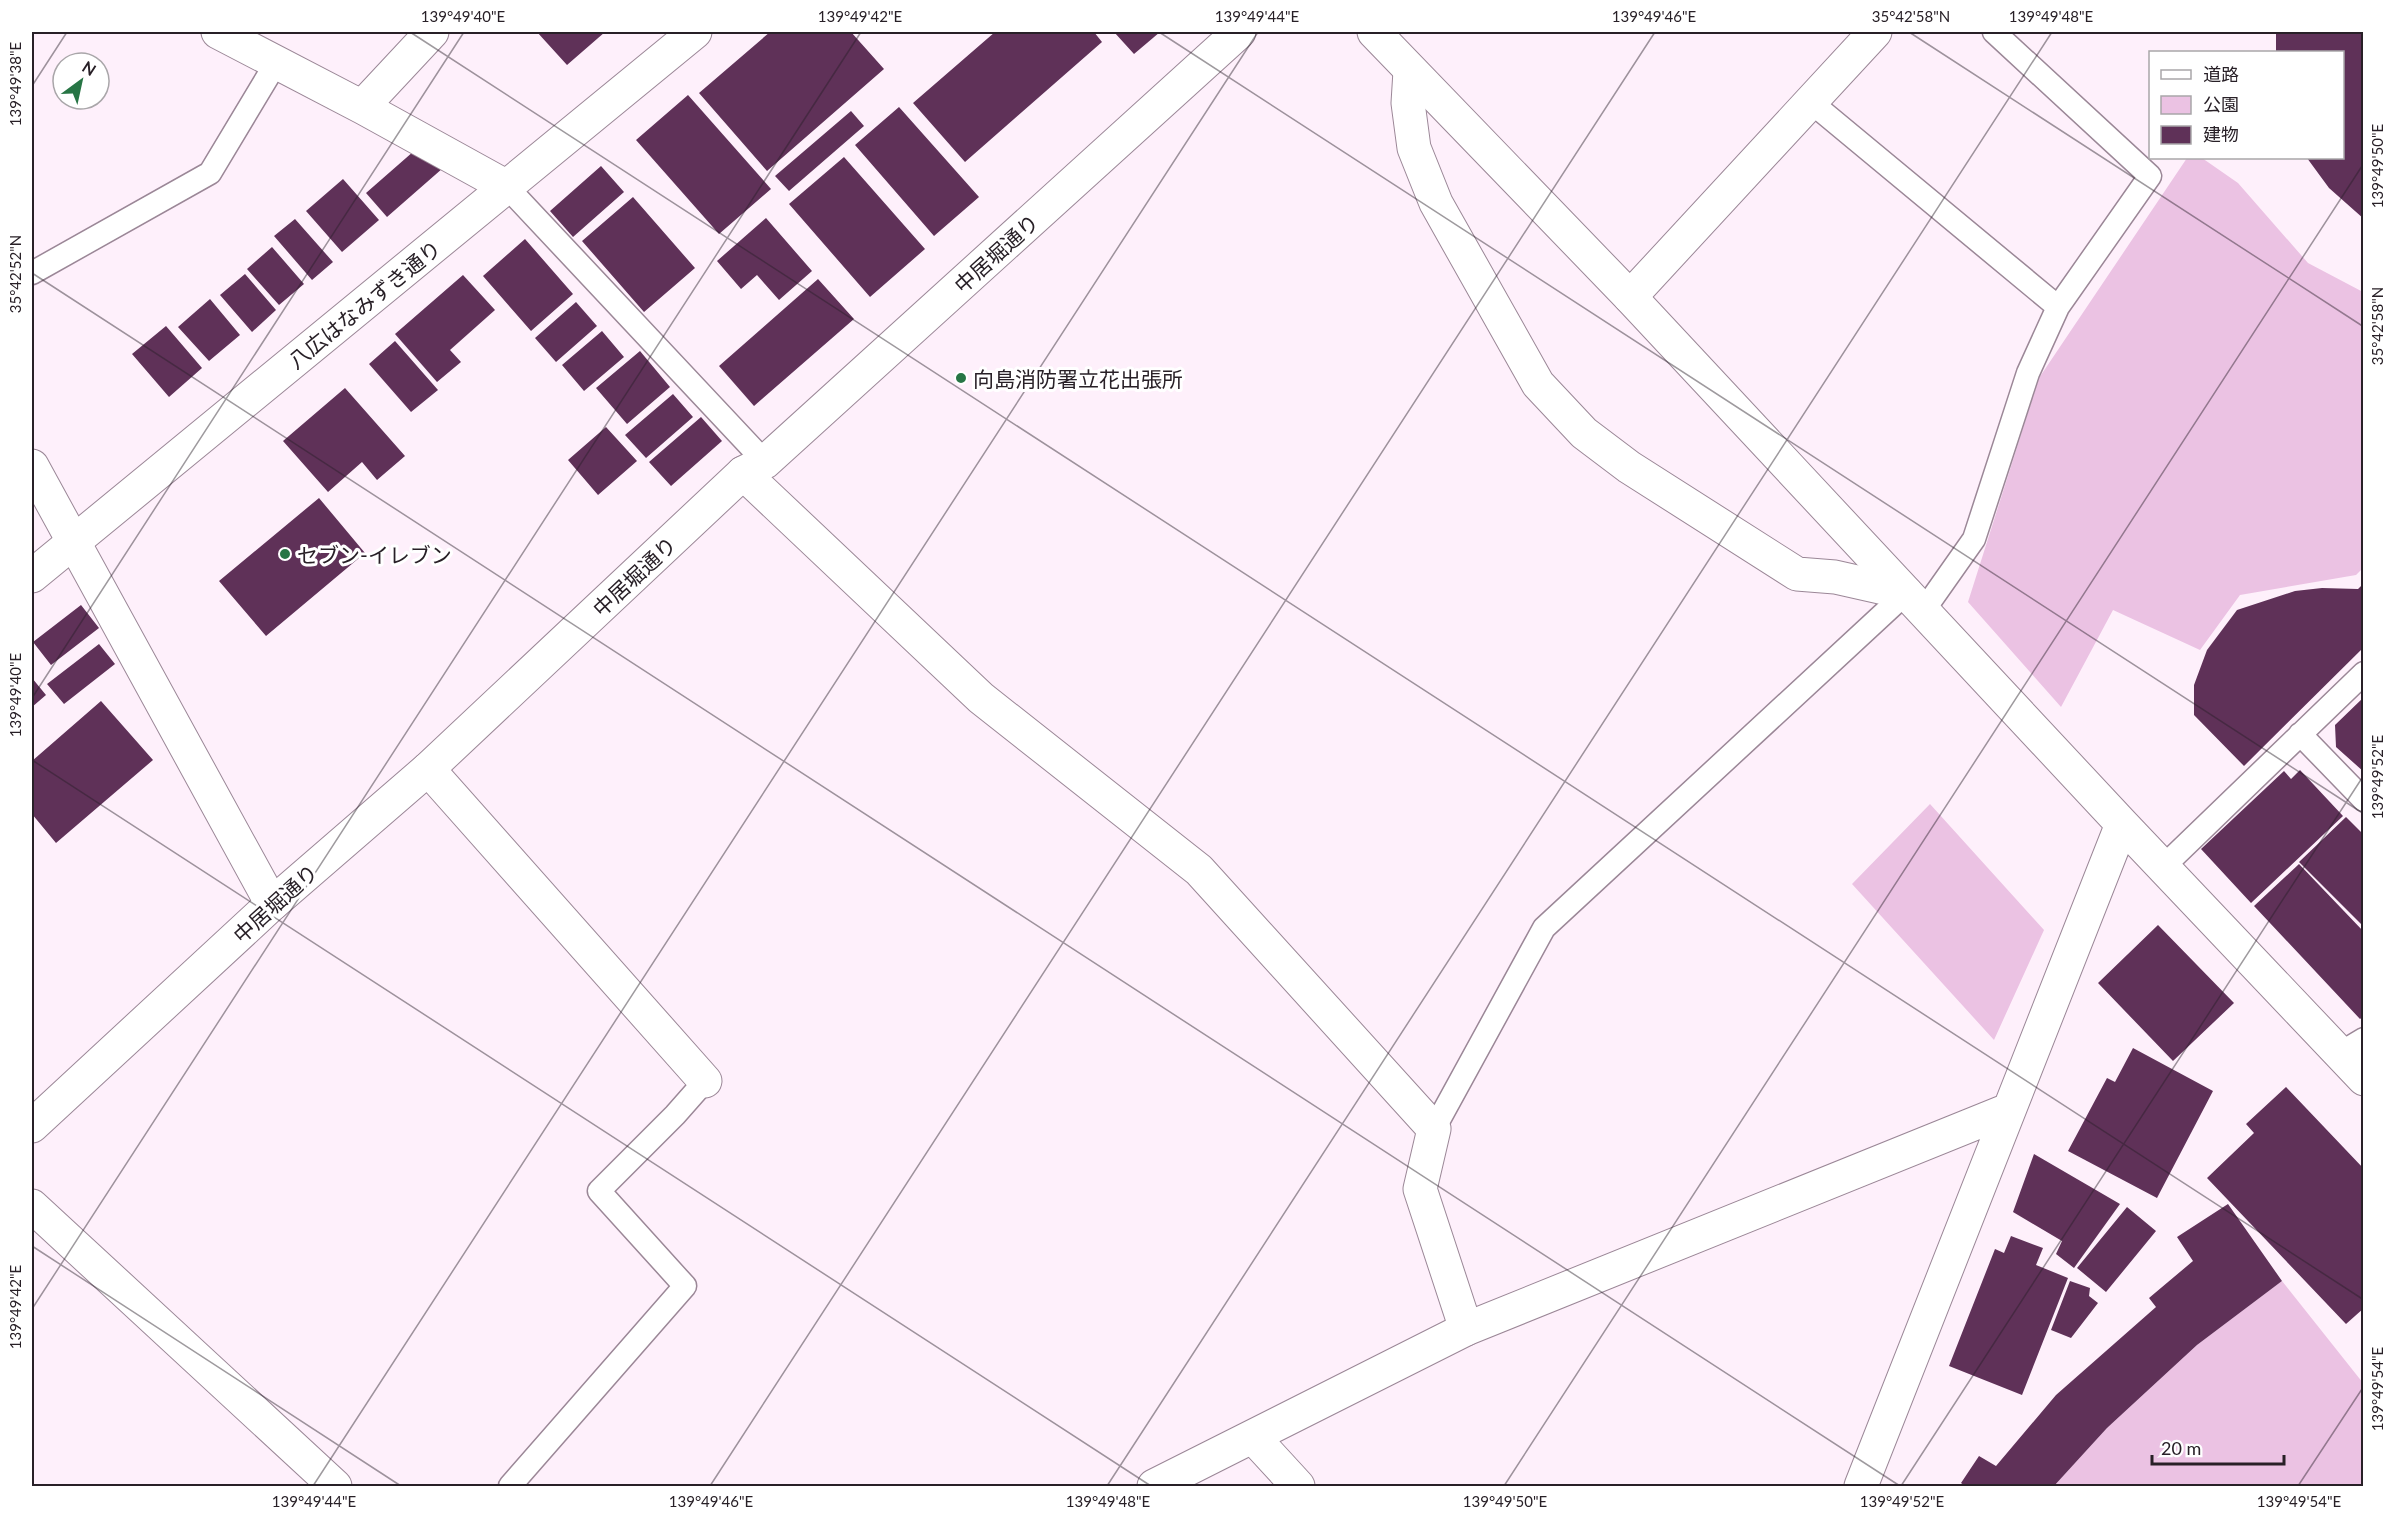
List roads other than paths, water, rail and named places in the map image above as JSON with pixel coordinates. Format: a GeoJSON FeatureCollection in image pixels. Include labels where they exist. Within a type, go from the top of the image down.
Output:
{"type":"FeatureCollection","features":[{"type":"Feature","properties":{"kind":"street"},"geometry":{"type":"LineString","coordinates":[[218,32],[362,107],[507,188]]}},
{"type":"Feature","properties":{"kind":"street"},"geometry":{"type":"LineString","coordinates":[[362,107],[432,32]]}},
{"type":"Feature","properties":{"kind":"street","name":"八広はなみずき通り"},"geometry":{"type":"LineString","coordinates":[[32,576],[695,32]]}},
{"type":"Feature","properties":{"kind":"street","name":"中居堀通り"},"geometry":{"type":"LineString","coordinates":[[32,1126],[272,904],[428,769],[754,468],[1239,32]]}},
{"type":"Feature","properties":{"kind":"street"},"geometry":{"type":"LineString","coordinates":[[1374,32],[1630,297],[2122,825],[2351,1046],[2364,1079]]}},
{"type":"Feature","properties":{"kind":"street"},"geometry":{"type":"LineString","coordinates":[[1630,297],[1812,103],[1875,32]]}},
{"type":"Feature","properties":{"kind":"street"},"geometry":{"type":"LineString","coordinates":[[1410,70],[1408,103],[1414,148],[1436,203],[1538,384],[1584,433],[1629,467],[1797,574],[1835,577],[1915,602]]}},
{"type":"Feature","properties":{"kind":"street"},"geometry":{"type":"LineString","coordinates":[[32,466],[272,904]]}},
{"type":"Feature","properties":{"kind":"street"},"geometry":{"type":"LineString","coordinates":[[754,468],[981,698],[1199,870],[1434,1129],[1420,1189],[1466,1329]]}},
{"type":"Feature","properties":{"kind":"street"},"geometry":{"type":"LineString","coordinates":[[428,769],[705,1081]]}},
{"type":"Feature","properties":{"kind":"street"},"geometry":{"type":"LineString","coordinates":[[1862,1486],[2122,825]]}},
{"type":"Feature","properties":{"kind":"street"},"geometry":{"type":"LineString","coordinates":[[1155,1486],[1466,1329],[2008,1110]]}},
{"type":"Feature","properties":{"kind":"street"},"geometry":{"type":"LineString","coordinates":[[32,1206],[335,1486]]}},
{"type":"Feature","properties":{"kind":"street"},"geometry":{"type":"LineString","coordinates":[[1253,1437],[1298,1486]]}},
{"type":"Feature","properties":{"kind":"lane"},"geometry":{"type":"LineString","coordinates":[[1434,1129],[1544,928],[1915,602],[1974,539],[2028,373],[2058,307],[2150,176],[1994,32]]}},
{"type":"Feature","properties":{"kind":"lane"},"geometry":{"type":"LineString","coordinates":[[32,273],[210,174],[276,63]]}},
{"type":"Feature","properties":{"kind":"lane"},"geometry":{"type":"LineString","coordinates":[[1812,103],[2058,307]]}},
{"type":"Feature","properties":{"kind":"lane"},"geometry":{"type":"LineString","coordinates":[[507,188],[754,468]]}},
{"type":"Feature","properties":{"kind":"lane"},"geometry":{"type":"LineString","coordinates":[[2163,867],[2364,673]]}},
{"type":"Feature","properties":{"kind":"lane"},"geometry":{"type":"LineString","coordinates":[[2300,734],[2364,800]]}},
{"type":"Feature","properties":{"kind":"lane"},"geometry":{"type":"LineString","coordinates":[[510,1486],[685,1286],[599,1191],[675,1115],[705,1081]]}},
{"type":"Feature","properties":{"kind":"place","name":"向島消防署立花出張所"},"geometry":{"type":"Point","coordinates":[961,378]}},
{"type":"Feature","properties":{"kind":"place","name":"セブン-イレブン"},"geometry":{"type":"Point","coordinates":[285,554]}}]}
